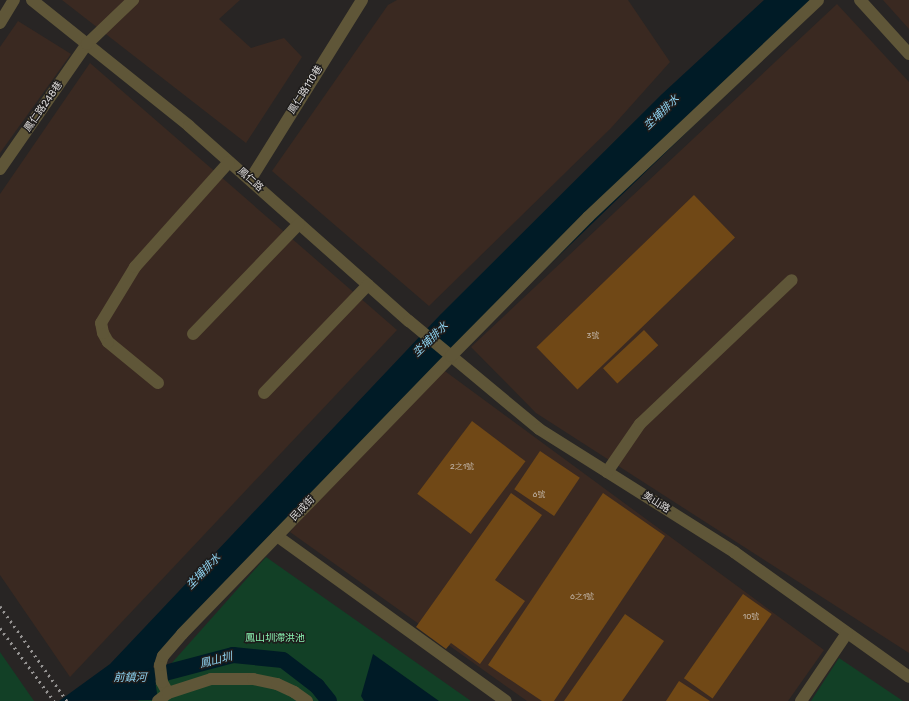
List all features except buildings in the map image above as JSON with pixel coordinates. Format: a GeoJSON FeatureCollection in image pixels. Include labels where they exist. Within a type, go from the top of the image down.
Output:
{"type":"FeatureCollection","features":[{"type":"Feature","properties":{"kind":"street"},"geometry":{"type":"LineString","coordinates":[[0,23],[14,0]]}},
{"type":"Feature","properties":{"kind":"street","name":"鳳仁路"},"geometry":{"type":"LineString","coordinates":[[32,0],[189,126],[409,321]]}},
{"type":"Feature","properties":{"kind":"street"},"geometry":{"type":"LineString","coordinates":[[87,44],[133,0]]}},
{"type":"Feature","properties":{"kind":"street","name":"鳳仁路110巷"},"geometry":{"type":"LineString","coordinates":[[250,180],[362,0]]}},
{"type":"Feature","properties":{"kind":"street","name":"民成街"},"geometry":{"type":"LineString","coordinates":[[165,687],[160,665],[163,656],[182,634],[277,536],[448,353],[818,0]]}},
{"type":"Feature","properties":{"kind":"street"},"geometry":{"type":"LineString","coordinates":[[860,0],[909,54]]}},
{"type":"Feature","properties":{"kind":"street","name":"鳳仁路248巷"},"geometry":{"type":"LineString","coordinates":[[0,169],[87,44]]}},
{"type":"Feature","properties":{"kind":"street"},"geometry":{"type":"LineString","coordinates":[[158,383],[108,342],[102,333],[101,323],[135,267],[229,162]]}},
{"type":"Feature","properties":{"kind":"street"},"geometry":{"type":"LineString","coordinates":[[193,334],[300,224]]}},
{"type":"Feature","properties":{"kind":"street"},"geometry":{"type":"LineString","coordinates":[[607,472],[640,424],[792,280]]}},
{"type":"Feature","properties":{"kind":"street"},"geometry":{"type":"LineString","coordinates":[[264,393],[368,285]]}},
{"type":"Feature","properties":{"kind":"street","name":"美山路"},"geometry":{"type":"LineString","coordinates":[[409,321],[539,429],[734,552],[909,677]]}},
{"type":"Feature","properties":{"kind":"street"},"geometry":{"type":"LineString","coordinates":[[277,536],[506,701]]}},
{"type":"Feature","properties":{"kind":"street"},"geometry":{"type":"LineString","coordinates":[[801,701],[847,633]]}},
{"type":"Feature","properties":{"kind":"street"},"geometry":{"type":"LineString","coordinates":[[158,701],[165,687],[212,679],[253,679],[277,684],[294,692],[307,701]]}},
{"type":"Feature","properties":{"kind":"shaded area"},"geometry":{"type":"Polygon","coordinates":[[[62,0],[240,0],[219,19],[251,48],[284,38],[302,57],[246,143],[62,0]]]}},
{"type":"Feature","properties":{"kind":"shaded area"},"geometry":{"type":"Polygon","coordinates":[[[397,0],[628,0],[670,62],[611,128],[429,306],[272,171],[388,5],[397,0]]]}},
{"type":"Feature","properties":{"kind":"shaded area"},"geometry":{"type":"Polygon","coordinates":[[[883,0],[909,0],[909,29],[883,0]]]}},
{"type":"Feature","properties":{"kind":"shaded area"},"geometry":{"type":"Polygon","coordinates":[[[837,4],[909,82],[909,653],[536,413],[471,347],[837,4]]]}},
{"type":"Feature","properties":{"kind":"shaded area"},"geometry":{"type":"Polygon","coordinates":[[[18,21],[71,54],[0,153],[0,47],[18,21]]]}},
{"type":"Feature","properties":{"kind":"shaded area"},"geometry":{"type":"Polygon","coordinates":[[[90,63],[397,330],[70,677],[0,575],[0,194],[90,63]]]}},
{"type":"Feature","properties":{"kind":"shaded area"},"geometry":{"type":"Polygon","coordinates":[[[438,366],[824,650],[788,701],[527,701],[290,532],[438,366]]]}},
{"type":"Feature","properties":{"kind":"green space","name":"鳳山圳滯洪池"},"geometry":{"type":"Polygon","coordinates":[[[266,557],[471,701],[138,701],[266,557]]]}},
{"type":"Feature","properties":{"kind":"green space"},"geometry":{"type":"Polygon","coordinates":[[[0,652],[34,701],[0,701],[0,652]]]}},
{"type":"Feature","properties":{"kind":"green space"},"geometry":{"type":"Polygon","coordinates":[[[839,658],[903,701],[811,701],[839,658]]]}},
{"type":"Feature","properties":{"kind":"water","name":"前鎮河"},"geometry":{"type":"Polygon","coordinates":[[[764,0],[824,0],[430,380],[153,666],[158,700],[59,701],[110,664],[440,315],[662,94],[764,0]]]}},
{"type":"Feature","properties":{"kind":"water"},"geometry":{"type":"Polygon","coordinates":[[[373,654],[439,701],[364,701],[361,696],[373,654]]]}},
{"type":"Feature","properties":{"kind":"waterway","name":"鳳山圳"},"geometry":{"type":"LineString","coordinates":[[146,678],[233,655],[283,660],[317,686],[329,701]]}},
{"type":"Feature","properties":{"kind":"railway"},"geometry":{"type":"LineString","coordinates":[[0,606],[67,701]]}},
{"type":"Feature","properties":{"kind":"railway"},"geometry":{"type":"LineString","coordinates":[[0,628],[54,701]]}},
{"type":"Feature","properties":{"kind":"water label","name":"坔埔排水"},"geometry":{"type":"Point","coordinates":[662,113]}},
{"type":"Feature","properties":{"kind":"water label","name":"坔埔排水"},"geometry":{"type":"Point","coordinates":[431,340]}},
{"type":"Feature","properties":{"kind":"water label","name":"坔埔排水"},"geometry":{"type":"Point","coordinates":[204,572]}}]}
